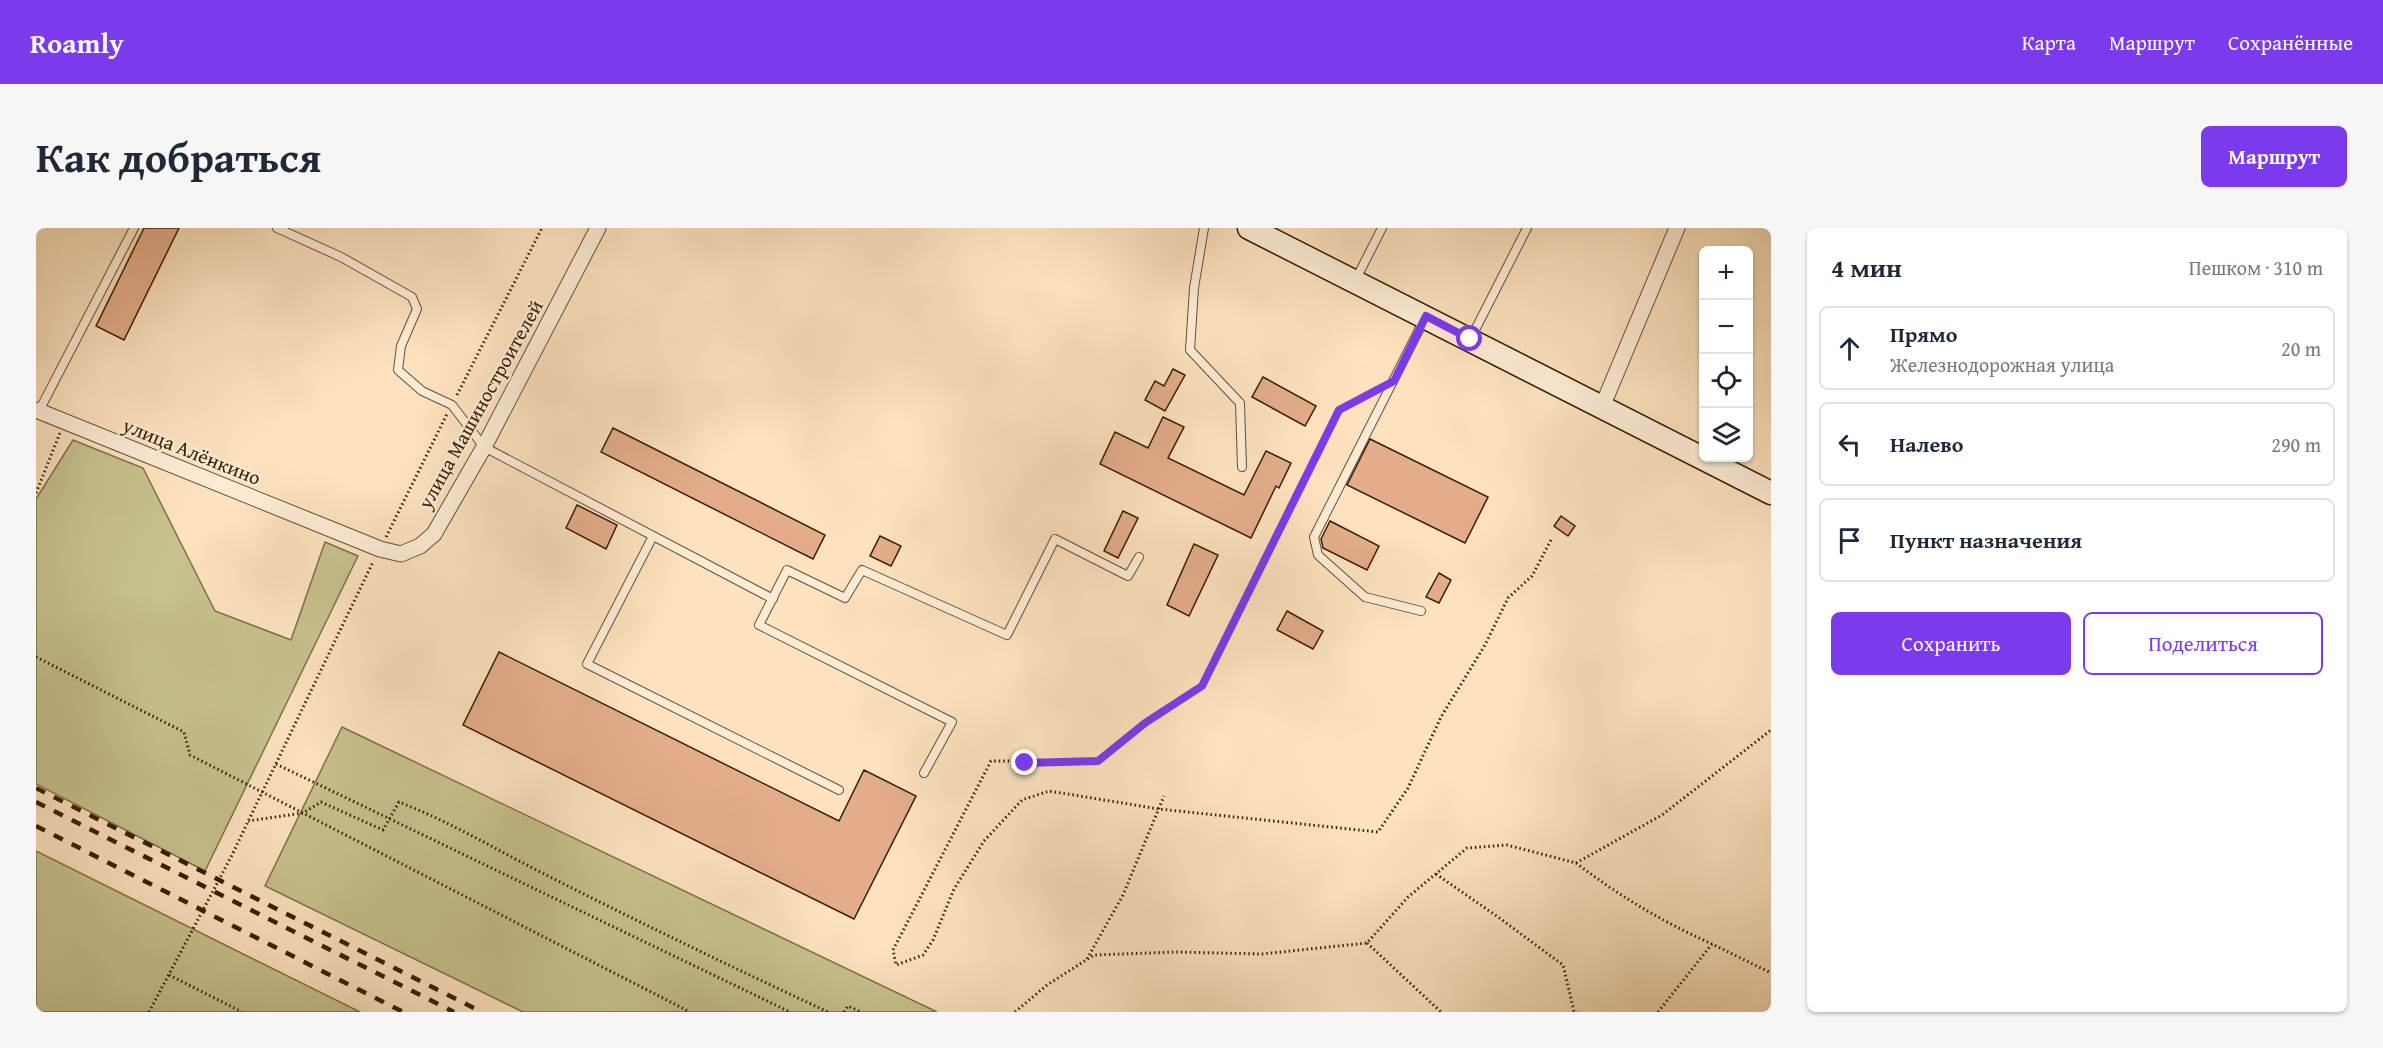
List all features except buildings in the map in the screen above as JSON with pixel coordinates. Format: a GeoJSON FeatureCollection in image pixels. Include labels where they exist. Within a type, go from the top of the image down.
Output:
{"type":"FeatureCollection","features":[{"type":"Feature","properties":{"kind":"street","name":"улица Машиностроителей"},"geometry":{"type":"LineString","coordinates":[[333,530],[380,549],[401,554],[420,546],[434,534],[484,447],[598,228]]}},
{"type":"Feature","properties":{"kind":"street"},"geometry":{"type":"LineString","coordinates":[[1249,228],[1771,493]]}},
{"type":"Feature","properties":{"kind":"street"},"geometry":{"type":"LineString","coordinates":[[1602,407],[1677,228]]}},
{"type":"Feature","properties":{"kind":"street","name":"улица Алёнкино"},"geometry":{"type":"LineString","coordinates":[[38,411],[333,530]]}},
{"type":"Feature","properties":{"kind":"lane"},"geometry":{"type":"LineString","coordinates":[[38,411],[134,228]]}},
{"type":"Feature","properties":{"kind":"lane"},"geometry":{"type":"LineString","coordinates":[[277,228],[341,257],[412,297],[417,309],[400,346],[398,370],[423,391],[452,405],[484,447],[772,599]]}},
{"type":"Feature","properties":{"kind":"lane"},"geometry":{"type":"LineString","coordinates":[[1204,228],[1194,288],[1190,350],[1240,403],[1242,466]]}},
{"type":"Feature","properties":{"kind":"lane"},"geometry":{"type":"LineString","coordinates":[[1355,280],[1382,228]]}},
{"type":"Feature","properties":{"kind":"lane"},"geometry":{"type":"LineString","coordinates":[[1470,339],[1527,228]]}},
{"type":"Feature","properties":{"kind":"lane"},"geometry":{"type":"LineString","coordinates":[[1421,611],[1365,597],[1318,555],[1314,537],[1426,316]]}},
{"type":"Feature","properties":{"kind":"lane"},"geometry":{"type":"LineString","coordinates":[[653,536],[587,664],[839,790]]}},
{"type":"Feature","properties":{"kind":"lane"},"geometry":{"type":"LineString","coordinates":[[924,773],[952,722],[759,625],[787,570],[845,598],[862,570],[1007,635],[1055,539],[1128,576],[1139,557]]}},
{"type":"Feature","properties":{"kind":"path"},"geometry":{"type":"LineString","coordinates":[[1394,381],[1339,410],[1202,686],[1145,723],[1098,761],[991,761],[893,950],[896,965],[923,955],[933,940],[954,889],[984,841],[1022,800],[1049,791],[1159,808],[1378,832],[1408,788],[1441,717],[1485,645],[1508,598],[1532,576],[1551,538]]}},
{"type":"Feature","properties":{"kind":"path"},"geometry":{"type":"LineString","coordinates":[[36,493],[64,421]]}},
{"type":"Feature","properties":{"kind":"path"},"geometry":{"type":"LineString","coordinates":[[36,657],[184,732],[190,755],[690,1012]]}},
{"type":"Feature","properties":{"kind":"path"},"geometry":{"type":"LineString","coordinates":[[1576,863],[1662,815],[1771,730]]}},
{"type":"Feature","properties":{"kind":"path"},"geometry":{"type":"LineString","coordinates":[[276,764],[790,1012]]}},
{"type":"Feature","properties":{"kind":"path"},"geometry":{"type":"LineString","coordinates":[[1086,960],[1123,895],[1164,796]]}},
{"type":"Feature","properties":{"kind":"path"},"geometry":{"type":"LineString","coordinates":[[248,821],[303,813],[321,802],[383,830],[399,802],[436,817],[661,934],[828,1012]]}},
{"type":"Feature","properties":{"kind":"path"},"geometry":{"type":"LineString","coordinates":[[1015,1012],[1047,985],[1094,955],[1176,952],[1263,954],[1367,943],[1408,897],[1467,848],[1507,845],[1576,863],[1638,907],[1665,923],[1771,974]]}},
{"type":"Feature","properties":{"kind":"path"},"geometry":{"type":"LineString","coordinates":[[149,1012],[231,857]]}},
{"type":"Feature","properties":{"kind":"path"},"geometry":{"type":"LineString","coordinates":[[1436,874],[1563,965],[1574,1011],[1578,1012]]}},
{"type":"Feature","properties":{"kind":"path"},"geometry":{"type":"LineString","coordinates":[[1367,943],[1440,1012]]}},
{"type":"Feature","properties":{"kind":"path"},"geometry":{"type":"LineString","coordinates":[[1658,1012],[1712,944]]}},
{"type":"Feature","properties":{"kind":"path"},"geometry":{"type":"LineString","coordinates":[[168,975],[242,1012]]}},
{"type":"Feature","properties":{"kind":"path"},"geometry":{"type":"LineString","coordinates":[[844,1012],[848,1006],[861,1012]]}},
{"type":"Feature","properties":{"kind":"shaded area"},"geometry":{"type":"Polygon","coordinates":[[[73,440],[143,468],[215,611],[291,640],[325,542],[358,556],[205,871],[36,784],[36,499],[73,440]]]}},
{"type":"Feature","properties":{"kind":"shaded area"},"geometry":{"type":"Polygon","coordinates":[[[342,727],[937,1012],[523,1012],[265,886],[342,727]]]}},
{"type":"Feature","properties":{"kind":"shaded area"},"geometry":{"type":"Polygon","coordinates":[[[36,851],[360,1012],[40,1012],[36,1010],[36,851]]]}},
{"type":"Feature","properties":{"kind":"railway"},"geometry":{"type":"LineString","coordinates":[[36,788],[482,1012]]}},
{"type":"Feature","properties":{"kind":"railway"},"geometry":{"type":"LineString","coordinates":[[36,802],[454,1012]]}},
{"type":"Feature","properties":{"kind":"railway"},"geometry":{"type":"LineString","coordinates":[[36,826],[403,1012]]}},
{"type":"Feature","properties":{"kind":"route"},"geometry":{"type":"LineString","coordinates":[[1025,763],[1098,761],[1145,723],[1202,686],[1339,410],[1394,381],[1426,316],[1470,339]]}}]}
